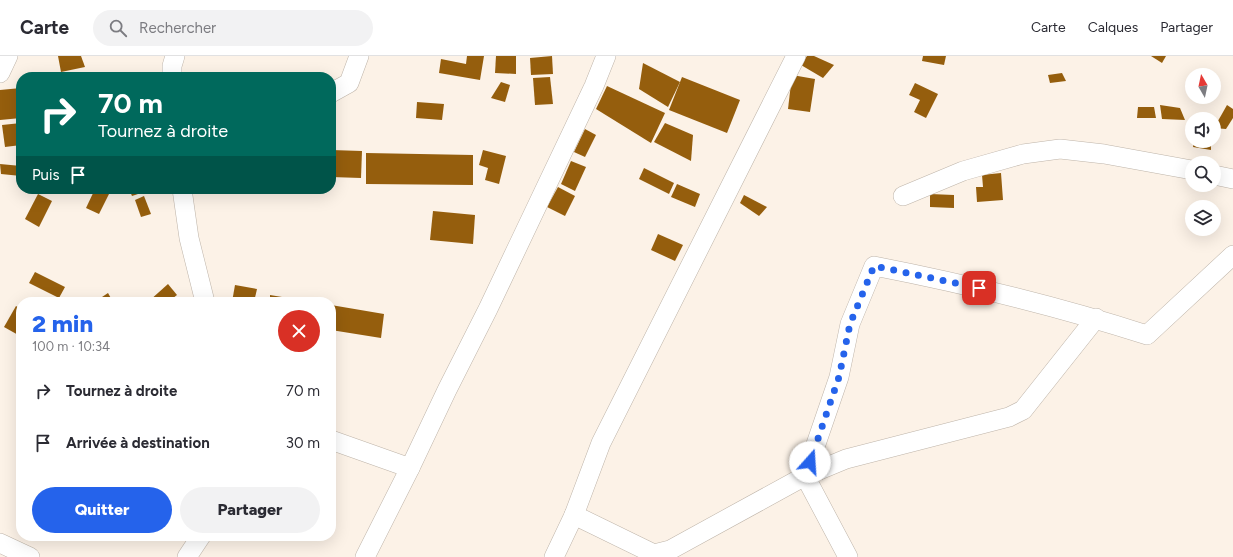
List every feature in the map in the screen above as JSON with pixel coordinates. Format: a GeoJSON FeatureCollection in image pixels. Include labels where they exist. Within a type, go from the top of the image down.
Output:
{"type":"FeatureCollection","features":[{"type":"Feature","properties":{"kind":"street"},"geometry":{"type":"LineString","coordinates":[[0,73],[8,56]]}},
{"type":"Feature","properties":{"kind":"street"},"geometry":{"type":"LineString","coordinates":[[172,72],[175,56]]}},
{"type":"Feature","properties":{"kind":"street"},"geometry":{"type":"LineString","coordinates":[[336,90],[349,83],[359,56]]}},
{"type":"Feature","properties":{"kind":"street"},"geometry":{"type":"LineString","coordinates":[[365,557],[410,468],[446,390],[488,309],[606,56]]}},
{"type":"Feature","properties":{"kind":"street"},"geometry":{"type":"LineString","coordinates":[[554,557],[574,515],[601,443],[796,56]]}},
{"type":"Feature","properties":{"kind":"street"},"geometry":{"type":"LineString","coordinates":[[903,196],[963,172],[1024,154],[1060,149],[1104,154],[1185,169]]}},
{"type":"Feature","properties":{"kind":"street"},"geometry":{"type":"LineString","coordinates":[[1221,176],[1233,179]]}},
{"type":"Feature","properties":{"kind":"street"},"geometry":{"type":"LineString","coordinates":[[183,194],[189,238],[203,297]]}},
{"type":"Feature","properties":{"kind":"street"},"geometry":{"type":"LineString","coordinates":[[848,557],[805,476],[839,377],[850,324],[874,266],[918,274],[1024,299],[1096,318],[1147,334],[1233,255]]}},
{"type":"Feature","properties":{"kind":"street"},"geometry":{"type":"LineString","coordinates":[[574,515],[654,554],[670,550],[805,476],[846,459],[1009,417],[1023,410],[1096,318]]}},
{"type":"Feature","properties":{"kind":"street"},"geometry":{"type":"LineString","coordinates":[[336,442],[410,468]]}},
{"type":"Feature","properties":{"kind":"street"},"geometry":{"type":"LineString","coordinates":[[187,557],[198,541]]}},
{"type":"Feature","properties":{"kind":"street"},"geometry":{"type":"LineString","coordinates":[[0,543],[30,557]]}},
{"type":"Feature","properties":{"kind":"building"},"geometry":{"type":"Polygon","coordinates":[[[58,56],[81,56],[85,67],[61,72],[58,56]]]}},
{"type":"Feature","properties":{"kind":"building"},"geometry":{"type":"Polygon","coordinates":[[[467,56],[484,56],[480,80],[439,73],[441,59],[466,64],[467,56]]]}},
{"type":"Feature","properties":{"kind":"building"},"geometry":{"type":"Polygon","coordinates":[[[496,56],[516,56],[516,74],[495,73],[496,56]]]}},
{"type":"Feature","properties":{"kind":"building"},"geometry":{"type":"Polygon","coordinates":[[[552,56],[553,74],[531,75],[530,58],[552,56]]]}},
{"type":"Feature","properties":{"kind":"building"},"geometry":{"type":"Polygon","coordinates":[[[807,56],[814,56],[834,65],[823,78],[801,65],[807,56]]]}},
{"type":"Feature","properties":{"kind":"building"},"geometry":{"type":"Polygon","coordinates":[[[923,56],[946,56],[944,65],[922,61],[923,56]]]}},
{"type":"Feature","properties":{"kind":"building"},"geometry":{"type":"Polygon","coordinates":[[[1151,56],[1166,56],[1162,63],[1151,56]]]}},
{"type":"Feature","properties":{"kind":"building"},"geometry":{"type":"Polygon","coordinates":[[[643,63],[680,82],[668,107],[639,89],[643,63]]]}},
{"type":"Feature","properties":{"kind":"building"},"geometry":{"type":"Polygon","coordinates":[[[1062,73],[1066,81],[1050,83],[1048,75],[1062,73]]]}},
{"type":"Feature","properties":{"kind":"building"},"geometry":{"type":"Polygon","coordinates":[[[792,75],[815,79],[810,112],[788,109],[792,75]]]}},
{"type":"Feature","properties":{"kind":"building"},"geometry":{"type":"Polygon","coordinates":[[[550,77],[553,104],[535,105],[533,78],[550,77]]]}},
{"type":"Feature","properties":{"kind":"building"},"geometry":{"type":"Polygon","coordinates":[[[682,77],[740,100],[727,133],[669,110],[682,77]]]}},
{"type":"Feature","properties":{"kind":"building"},"geometry":{"type":"Polygon","coordinates":[[[501,82],[510,85],[505,102],[491,98],[501,82]]]}},
{"type":"Feature","properties":{"kind":"building"},"geometry":{"type":"Polygon","coordinates":[[[915,83],[938,94],[926,118],[914,112],[920,100],[909,95],[915,83]]]}},
{"type":"Feature","properties":{"kind":"building"},"geometry":{"type":"Polygon","coordinates":[[[607,86],[665,113],[651,143],[596,109],[607,86]]]}},
{"type":"Feature","properties":{"kind":"building"},"geometry":{"type":"Polygon","coordinates":[[[16,88],[16,118],[0,120],[0,90],[16,88]]]}},
{"type":"Feature","properties":{"kind":"building"},"geometry":{"type":"Polygon","coordinates":[[[417,102],[444,104],[442,120],[416,118],[417,102]]]}},
{"type":"Feature","properties":{"kind":"building"},"geometry":{"type":"Polygon","coordinates":[[[1160,105],[1180,108],[1185,120],[1162,119],[1160,105]]]}},
{"type":"Feature","properties":{"kind":"building"},"geometry":{"type":"Polygon","coordinates":[[[1227,105],[1233,109],[1233,118],[1226,129],[1221,129],[1221,116],[1227,105]]]}},
{"type":"Feature","properties":{"kind":"building"},"geometry":{"type":"Polygon","coordinates":[[[1138,107],[1154,107],[1156,118],[1137,118],[1138,107]]]}},
{"type":"Feature","properties":{"kind":"building"},"geometry":{"type":"Polygon","coordinates":[[[665,123],[693,135],[691,161],[654,142],[665,123]]]}},
{"type":"Feature","properties":{"kind":"building"},"geometry":{"type":"Polygon","coordinates":[[[16,124],[16,146],[5,147],[2,125],[16,124]]]}},
{"type":"Feature","properties":{"kind":"building"},"geometry":{"type":"Polygon","coordinates":[[[585,129],[596,135],[585,157],[574,152],[585,129]]]}},
{"type":"Feature","properties":{"kind":"building"},"geometry":{"type":"Polygon","coordinates":[[[1199,148],[1211,148],[1211,150],[1199,148]]]}},
{"type":"Feature","properties":{"kind":"building"},"geometry":{"type":"Polygon","coordinates":[[[336,150],[362,151],[361,178],[336,177],[336,150]]]}},
{"type":"Feature","properties":{"kind":"building"},"geometry":{"type":"Polygon","coordinates":[[[483,150],[506,156],[499,184],[485,180],[488,168],[479,165],[483,150]]]}},
{"type":"Feature","properties":{"kind":"building"},"geometry":{"type":"Polygon","coordinates":[[[366,153],[473,155],[473,185],[366,184],[366,153]]]}},
{"type":"Feature","properties":{"kind":"building"},"geometry":{"type":"Polygon","coordinates":[[[571,161],[586,167],[575,191],[561,184],[571,161]]]}},
{"type":"Feature","properties":{"kind":"building"},"geometry":{"type":"Polygon","coordinates":[[[0,164],[16,166],[16,176],[1,174],[0,164]]]}},
{"type":"Feature","properties":{"kind":"building"},"geometry":{"type":"Polygon","coordinates":[[[644,168],[674,183],[669,194],[639,179],[644,168]]]}},
{"type":"Feature","properties":{"kind":"building"},"geometry":{"type":"Polygon","coordinates":[[[1001,173],[1003,200],[977,202],[976,187],[983,187],[982,175],[1001,173]]]}},
{"type":"Feature","properties":{"kind":"building"},"geometry":{"type":"Polygon","coordinates":[[[677,184],[700,194],[695,207],[671,197],[677,184]]]}},
{"type":"Feature","properties":{"kind":"building"},"geometry":{"type":"Polygon","coordinates":[[[558,187],[575,196],[565,216],[547,207],[558,187]]]}},
{"type":"Feature","properties":{"kind":"building"},"geometry":{"type":"Polygon","coordinates":[[[38,194],[52,201],[39,227],[25,219],[38,194]]]}},
{"type":"Feature","properties":{"kind":"building"},"geometry":{"type":"Polygon","coordinates":[[[93,194],[109,194],[99,214],[86,208],[93,194]]]}},
{"type":"Feature","properties":{"kind":"building"},"geometry":{"type":"Polygon","coordinates":[[[930,194],[954,195],[954,208],[930,207],[930,194]]]}},
{"type":"Feature","properties":{"kind":"building"},"geometry":{"type":"Polygon","coordinates":[[[744,195],[767,207],[759,216],[740,203],[744,195]]]}},
{"type":"Feature","properties":{"kind":"building"},"geometry":{"type":"Polygon","coordinates":[[[144,196],[151,214],[141,217],[135,200],[144,196]]]}},
{"type":"Feature","properties":{"kind":"building"},"geometry":{"type":"Polygon","coordinates":[[[433,211],[475,215],[473,244],[430,240],[433,211]]]}},
{"type":"Feature","properties":{"kind":"building"},"geometry":{"type":"Polygon","coordinates":[[[658,234],[683,245],[675,261],[651,250],[658,234]]]}},
{"type":"Feature","properties":{"kind":"building"},"geometry":{"type":"Polygon","coordinates":[[[35,272],[65,287],[60,297],[57,297],[29,283],[35,272]]]}},
{"type":"Feature","properties":{"kind":"building"},"geometry":{"type":"Polygon","coordinates":[[[168,284],[177,295],[174,297],[153,297],[168,284]]]}},
{"type":"Feature","properties":{"kind":"building"},"geometry":{"type":"Polygon","coordinates":[[[235,285],[257,289],[255,297],[233,297],[235,285]]]}},
{"type":"Feature","properties":{"kind":"building"},"geometry":{"type":"Polygon","coordinates":[[[108,293],[110,297],[102,297],[108,293]]]}},
{"type":"Feature","properties":{"kind":"building"},"geometry":{"type":"Polygon","coordinates":[[[270,295],[282,297],[270,297],[270,295]]]}},
{"type":"Feature","properties":{"kind":"building"},"geometry":{"type":"Polygon","coordinates":[[[16,306],[16,334],[4,327],[16,306]]]}},
{"type":"Feature","properties":{"kind":"building"},"geometry":{"type":"Polygon","coordinates":[[[336,306],[384,314],[381,338],[336,331],[336,306]]]}},
{"type":"Feature","properties":{"kind":"route"},"geometry":{"type":"LineString","coordinates":[[810,462],[839,377],[850,324],[874,266],[979,288]]}}]}
